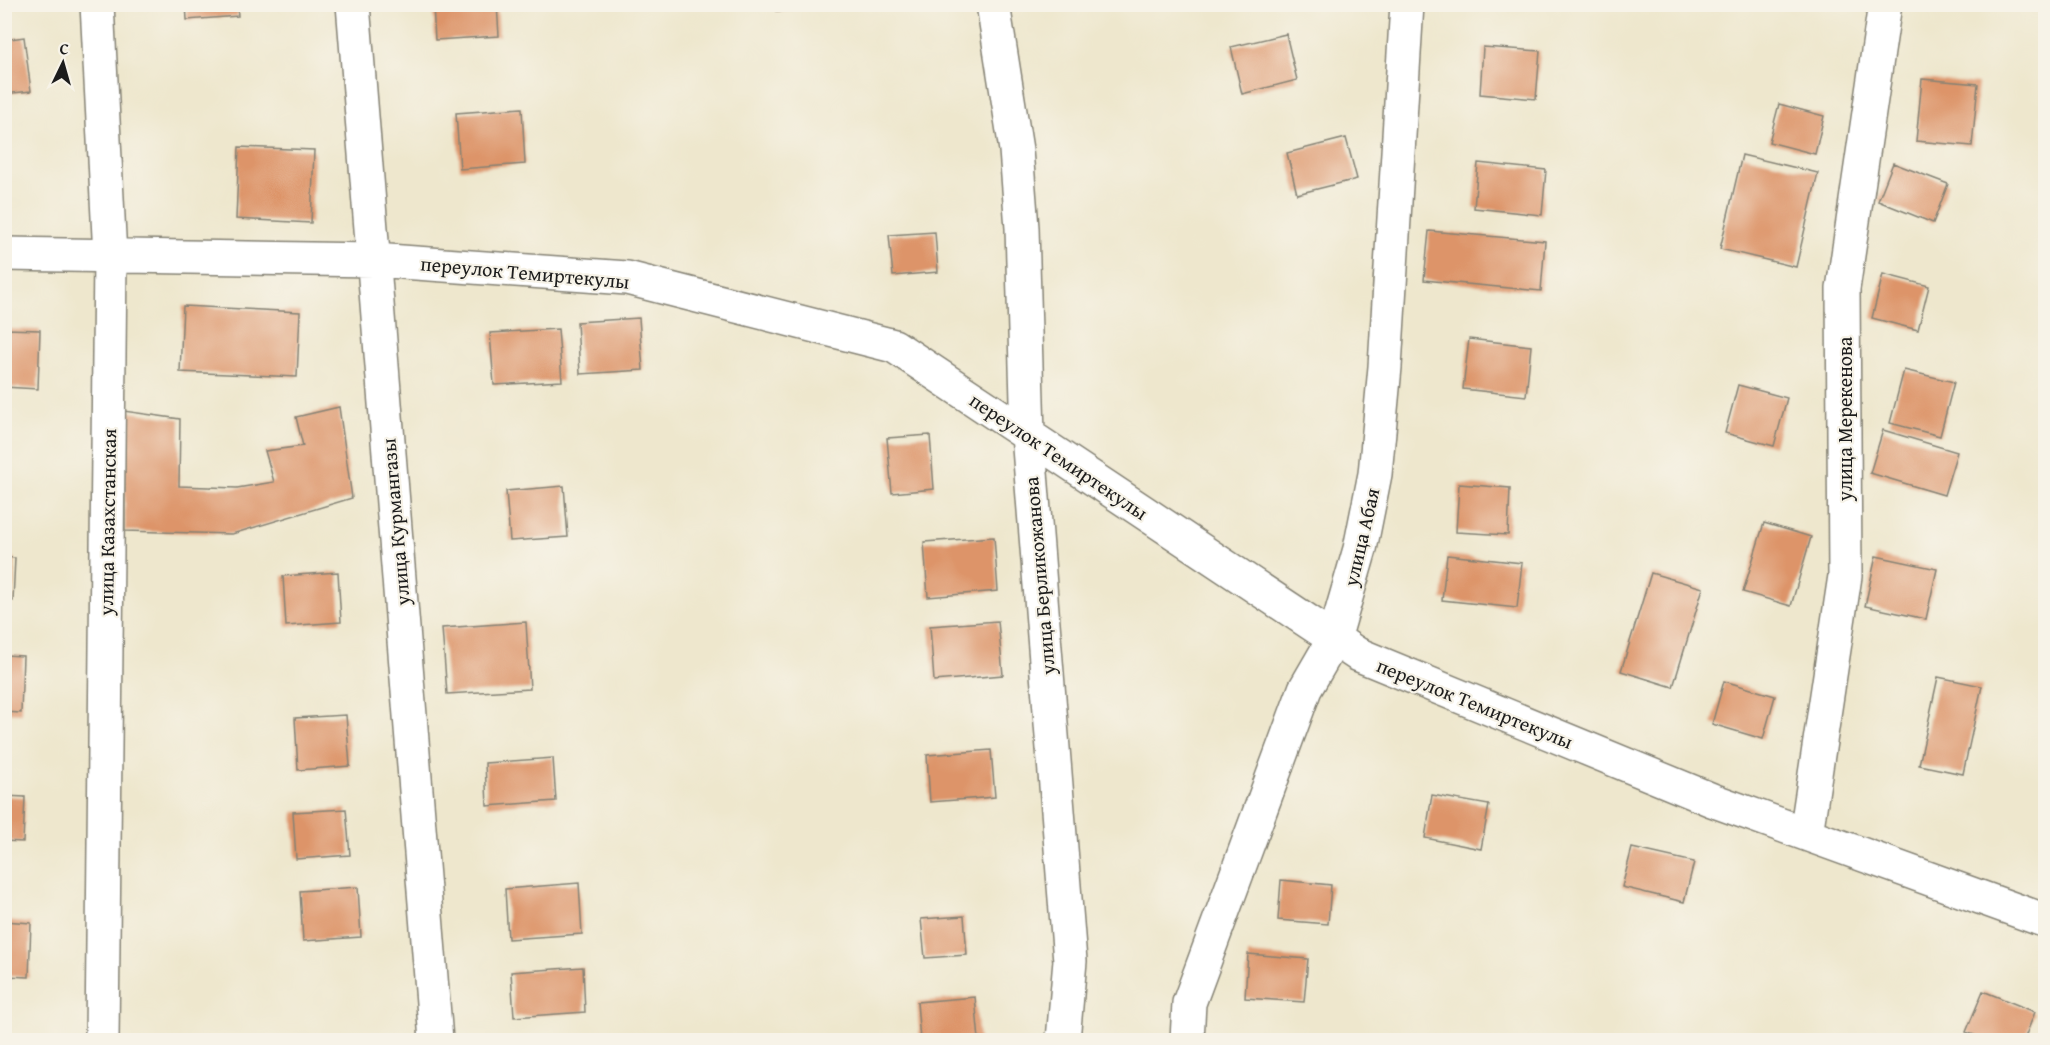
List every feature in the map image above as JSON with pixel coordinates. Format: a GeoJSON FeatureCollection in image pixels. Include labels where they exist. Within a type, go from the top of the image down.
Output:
{"type":"FeatureCollection","features":[{"type":"Feature","properties":{"kind":"street","name":"улица Казахстанская"},"geometry":{"type":"LineString","coordinates":[[98,4],[110,256],[102,1041]]}},
{"type":"Feature","properties":{"kind":"street","name":"улица Курмангазы"},"geometry":{"type":"LineString","coordinates":[[353,4],[436,1041]]}},
{"type":"Feature","properties":{"kind":"street","name":"улица Берликожанова"},"geometry":{"type":"LineString","coordinates":[[993,4],[1016,150],[1022,228],[1028,435],[1070,961],[1063,1041]]}},
{"type":"Feature","properties":{"kind":"street","name":"улица Абая"},"geometry":{"type":"LineString","coordinates":[[1187,1041],[1189,1003],[1197,980],[1305,689],[1334,639],[1360,549],[1376,474],[1385,367],[1407,4]]}},
{"type":"Feature","properties":{"kind":"street","name":"улица Мерекенова"},"geometry":{"type":"LineString","coordinates":[[1806,834],[1845,576],[1843,289],[1885,4]]}},
{"type":"Feature","properties":{"kind":"street","name":"переулок Темиртекулы"},"geometry":{"type":"LineString","coordinates":[[4,254],[374,260],[627,278],[894,346],[1357,654],[1712,800],[2046,921]]}},
{"type":"Feature","properties":{"kind":"building"},"geometry":{"type":"Polygon","coordinates":[[[186,4],[237,4],[238,16],[187,20],[186,4]]]}},
{"type":"Feature","properties":{"kind":"building"},"geometry":{"type":"Polygon","coordinates":[[[433,4],[497,4],[499,36],[435,40],[433,4]]]}},
{"type":"Feature","properties":{"kind":"building"},"geometry":{"type":"Polygon","coordinates":[[[775,4],[838,4],[838,6],[776,11],[775,4]]]}},
{"type":"Feature","properties":{"kind":"building"},"geometry":{"type":"Polygon","coordinates":[[[1286,34],[1297,80],[1242,94],[1231,47],[1286,34]]]}},
{"type":"Feature","properties":{"kind":"building"},"geometry":{"type":"Polygon","coordinates":[[[24,37],[31,91],[4,94],[4,40],[24,37]]]}},
{"type":"Feature","properties":{"kind":"building"},"geometry":{"type":"Polygon","coordinates":[[[1483,47],[1540,51],[1536,99],[1480,94],[1483,47]]]}},
{"type":"Feature","properties":{"kind":"building"},"geometry":{"type":"Polygon","coordinates":[[[1922,79],[1978,84],[1972,146],[1916,141],[1922,79]]]}},
{"type":"Feature","properties":{"kind":"building"},"geometry":{"type":"Polygon","coordinates":[[[1779,104],[1824,116],[1815,154],[1769,142],[1779,104]]]}},
{"type":"Feature","properties":{"kind":"building"},"geometry":{"type":"Polygon","coordinates":[[[522,108],[525,164],[460,169],[456,113],[522,108]]]}},
{"type":"Feature","properties":{"kind":"building"},"geometry":{"type":"Polygon","coordinates":[[[1346,138],[1357,179],[1297,194],[1287,153],[1346,138]]]}},
{"type":"Feature","properties":{"kind":"building"},"geometry":{"type":"Polygon","coordinates":[[[239,147],[314,150],[311,223],[236,219],[239,147]]]}},
{"type":"Feature","properties":{"kind":"building"},"geometry":{"type":"Polygon","coordinates":[[[1742,155],[1818,173],[1796,267],[1720,249],[1742,155]]]}},
{"type":"Feature","properties":{"kind":"building"},"geometry":{"type":"Polygon","coordinates":[[[1478,163],[1546,170],[1542,215],[1474,208],[1478,163]]]}},
{"type":"Feature","properties":{"kind":"building"},"geometry":{"type":"Polygon","coordinates":[[[1893,163],[1948,184],[1933,223],[1878,201],[1893,163]]]}},
{"type":"Feature","properties":{"kind":"building"},"geometry":{"type":"Polygon","coordinates":[[[1429,231],[1545,241],[1541,291],[1424,280],[1429,231]]]}},
{"type":"Feature","properties":{"kind":"building"},"geometry":{"type":"Polygon","coordinates":[[[935,232],[938,272],[893,276],[889,235],[935,232]]]}},
{"type":"Feature","properties":{"kind":"building"},"geometry":{"type":"Polygon","coordinates":[[[1883,274],[1929,286],[1918,330],[1872,318],[1883,274]]]}},
{"type":"Feature","properties":{"kind":"building"},"geometry":{"type":"Polygon","coordinates":[[[183,306],[300,312],[297,377],[180,372],[183,306]]]}},
{"type":"Feature","properties":{"kind":"building"},"geometry":{"type":"Polygon","coordinates":[[[639,318],[643,370],[580,374],[577,322],[639,318]]]}},
{"type":"Feature","properties":{"kind":"building"},"geometry":{"type":"Polygon","coordinates":[[[4,329],[40,330],[38,389],[4,387],[4,329]]]}},
{"type":"Feature","properties":{"kind":"building"},"geometry":{"type":"Polygon","coordinates":[[[558,329],[562,381],[494,385],[490,333],[558,329]]]}},
{"type":"Feature","properties":{"kind":"building"},"geometry":{"type":"Polygon","coordinates":[[[1469,339],[1531,346],[1526,396],[1463,389],[1469,339]]]}},
{"type":"Feature","properties":{"kind":"building"},"geometry":{"type":"Polygon","coordinates":[[[1904,370],[1954,382],[1940,436],[1890,423],[1904,370]]]}},
{"type":"Feature","properties":{"kind":"building"},"geometry":{"type":"Polygon","coordinates":[[[1738,385],[1787,398],[1774,446],[1725,433],[1738,385]]]}},
{"type":"Feature","properties":{"kind":"building"},"geometry":{"type":"Polygon","coordinates":[[[339,407],[352,498],[232,534],[125,531],[124,411],[180,419],[179,486],[237,488],[274,482],[265,451],[303,446],[296,417],[339,407]]]}},
{"type":"Feature","properties":{"kind":"building"},"geometry":{"type":"Polygon","coordinates":[[[1883,430],[1957,452],[1944,495],[1870,473],[1883,430]]]}},
{"type":"Feature","properties":{"kind":"building"},"geometry":{"type":"Polygon","coordinates":[[[930,435],[934,489],[892,493],[887,438],[930,435]]]}},
{"type":"Feature","properties":{"kind":"building"},"geometry":{"type":"Polygon","coordinates":[[[1459,484],[1510,488],[1508,535],[1456,532],[1459,484]]]}},
{"type":"Feature","properties":{"kind":"building"},"geometry":{"type":"Polygon","coordinates":[[[564,486],[568,537],[510,541],[506,491],[564,486]]]}},
{"type":"Feature","properties":{"kind":"building"},"geometry":{"type":"Polygon","coordinates":[[[1764,523],[1811,537],[1791,606],[1743,592],[1764,523]]]}},
{"type":"Feature","properties":{"kind":"building"},"geometry":{"type":"Polygon","coordinates":[[[994,537],[998,591],[928,597],[924,542],[994,537]]]}},
{"type":"Feature","properties":{"kind":"building"},"geometry":{"type":"Polygon","coordinates":[[[1447,555],[1522,563],[1517,608],[1442,600],[1447,555]]]}},
{"type":"Feature","properties":{"kind":"building"},"geometry":{"type":"Polygon","coordinates":[[[1876,556],[1937,569],[1926,619],[1865,606],[1876,556]]]}},
{"type":"Feature","properties":{"kind":"building"},"geometry":{"type":"Polygon","coordinates":[[[4,557],[15,558],[13,601],[4,600],[4,557]]]}},
{"type":"Feature","properties":{"kind":"building"},"geometry":{"type":"Polygon","coordinates":[[[338,572],[341,622],[286,626],[283,576],[338,572]]]}},
{"type":"Feature","properties":{"kind":"building"},"geometry":{"type":"Polygon","coordinates":[[[1651,573],[1703,588],[1673,687],[1621,671],[1651,573]]]}},
{"type":"Feature","properties":{"kind":"building"},"geometry":{"type":"Polygon","coordinates":[[[998,621],[1003,675],[934,681],[930,626],[998,621]]]}},
{"type":"Feature","properties":{"kind":"building"},"geometry":{"type":"Polygon","coordinates":[[[526,622],[530,689],[447,694],[442,628],[526,622]]]}},
{"type":"Feature","properties":{"kind":"building"},"geometry":{"type":"Polygon","coordinates":[[[4,655],[23,656],[21,713],[4,712],[4,655]]]}},
{"type":"Feature","properties":{"kind":"building"},"geometry":{"type":"Polygon","coordinates":[[[1938,677],[1982,686],[1963,774],[1919,765],[1938,677]]]}},
{"type":"Feature","properties":{"kind":"building"},"geometry":{"type":"Polygon","coordinates":[[[1724,681],[1775,696],[1763,739],[1712,724],[1724,681]]]}},
{"type":"Feature","properties":{"kind":"building"},"geometry":{"type":"Polygon","coordinates":[[[346,715],[350,766],[298,770],[295,718],[346,715]]]}},
{"type":"Feature","properties":{"kind":"building"},"geometry":{"type":"Polygon","coordinates":[[[991,750],[995,797],[930,802],[927,755],[991,750]]]}},
{"type":"Feature","properties":{"kind":"building"},"geometry":{"type":"Polygon","coordinates":[[[553,758],[556,801],[487,806],[485,763],[553,758]]]}},
{"type":"Feature","properties":{"kind":"building"},"geometry":{"type":"Polygon","coordinates":[[[1432,795],[1489,805],[1481,849],[1425,838],[1432,795]]]}},
{"type":"Feature","properties":{"kind":"building"},"geometry":{"type":"Polygon","coordinates":[[[4,796],[25,797],[23,842],[4,841],[4,796]]]}},
{"type":"Feature","properties":{"kind":"building"},"geometry":{"type":"Polygon","coordinates":[[[346,809],[350,855],[296,859],[293,812],[346,809]]]}},
{"type":"Feature","properties":{"kind":"building"},"geometry":{"type":"Polygon","coordinates":[[[1632,848],[1694,862],[1684,902],[1622,887],[1632,848]]]}},
{"type":"Feature","properties":{"kind":"building"},"geometry":{"type":"Polygon","coordinates":[[[1281,880],[1331,885],[1328,924],[1278,920],[1281,880]]]}},
{"type":"Feature","properties":{"kind":"building"},"geometry":{"type":"Polygon","coordinates":[[[579,883],[582,934],[508,939],[505,889],[579,883]]]}},
{"type":"Feature","properties":{"kind":"building"},"geometry":{"type":"Polygon","coordinates":[[[358,887],[361,937],[303,941],[300,891],[358,887]]]}},
{"type":"Feature","properties":{"kind":"building"},"geometry":{"type":"Polygon","coordinates":[[[964,916],[967,955],[925,958],[921,919],[964,916]]]}},
{"type":"Feature","properties":{"kind":"building"},"geometry":{"type":"Polygon","coordinates":[[[4,921],[31,923],[29,977],[4,976],[4,921]]]}},
{"type":"Feature","properties":{"kind":"building"},"geometry":{"type":"Polygon","coordinates":[[[1248,954],[1308,959],[1304,1002],[1245,998],[1248,954]]]}},
{"type":"Feature","properties":{"kind":"building"},"geometry":{"type":"Polygon","coordinates":[[[583,967],[585,1012],[514,1017],[511,972],[583,967]]]}},
{"type":"Feature","properties":{"kind":"building"},"geometry":{"type":"Polygon","coordinates":[[[1983,991],[2035,1012],[2024,1040],[1987,1040],[1966,1032],[1983,991]]]}},
{"type":"Feature","properties":{"kind":"building"},"geometry":{"type":"Polygon","coordinates":[[[975,997],[979,1040],[920,1040],[917,1002],[975,997]]]}}]}
